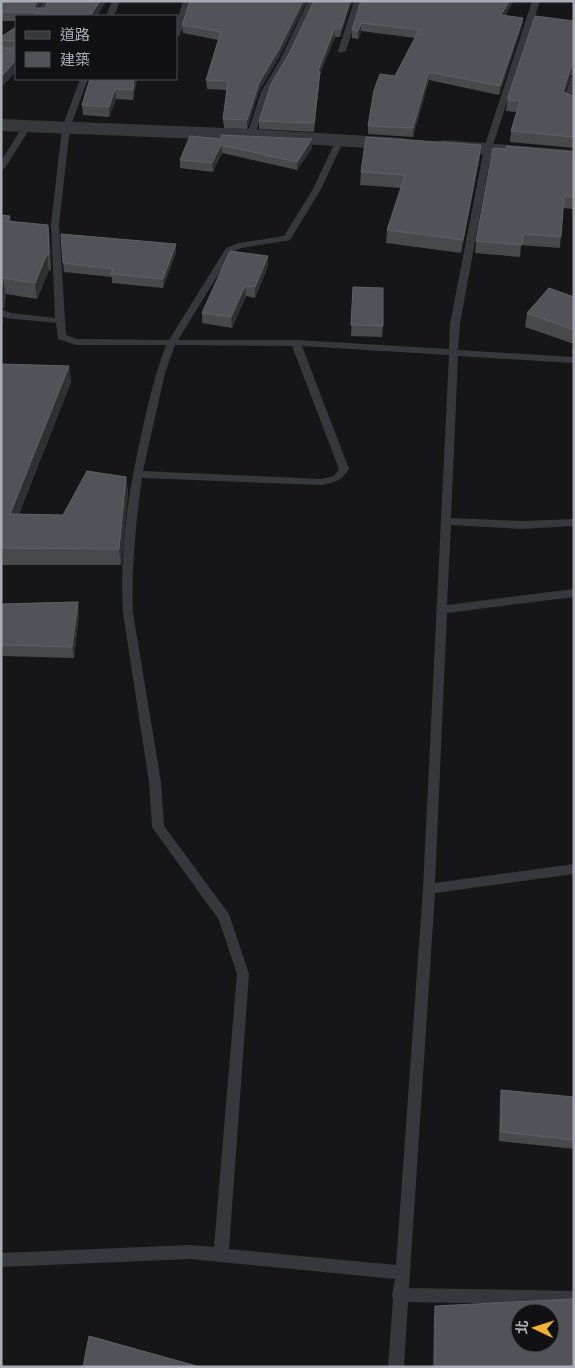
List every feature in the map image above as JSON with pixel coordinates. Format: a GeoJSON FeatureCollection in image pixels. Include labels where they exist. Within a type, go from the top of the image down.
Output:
{"type":"FeatureCollection","features":[{"type":"Feature","properties":{"kind":"street"},"geometry":{"type":"LineString","coordinates":[[1,124],[488,148],[574,156]]}},
{"type":"Feature","properties":{"kind":"lane"},"geometry":{"type":"LineString","coordinates":[[40,15],[47,1]]}},
{"type":"Feature","properties":{"kind":"lane"},"geometry":{"type":"LineString","coordinates":[[110,15],[116,1]]}},
{"type":"Feature","properties":{"kind":"lane"},"geometry":{"type":"LineString","coordinates":[[178,29],[187,1]]}},
{"type":"Feature","properties":{"kind":"lane"},"geometry":{"type":"LineString","coordinates":[[250,135],[265,92],[284,60],[312,1]]}},
{"type":"Feature","properties":{"kind":"lane"},"geometry":{"type":"LineString","coordinates":[[342,51],[358,1]]}},
{"type":"Feature","properties":{"kind":"lane"},"geometry":{"type":"LineString","coordinates":[[396,1367],[399,1295],[429,890],[455,324],[488,148],[536,1]]}},
{"type":"Feature","properties":{"kind":"lane"},"geometry":{"type":"LineString","coordinates":[[574,79],[567,102],[574,106]]}},
{"type":"Feature","properties":{"kind":"lane"},"geometry":{"type":"LineString","coordinates":[[84,80],[66,128],[55,224],[61,337],[76,342],[296,343],[574,360]]}},
{"type":"Feature","properties":{"kind":"lane"},"geometry":{"type":"LineString","coordinates":[[1,168],[28,125]]}},
{"type":"Feature","properties":{"kind":"lane"},"geometry":{"type":"LineString","coordinates":[[221,1254],[243,974],[225,918],[158,827],[155,782],[128,613],[130,532],[137,474],[160,373],[171,343],[229,250],[239,246],[287,238],[317,189],[340,142]]}},
{"type":"Feature","properties":{"kind":"lane"},"geometry":{"type":"LineString","coordinates":[[1,312],[9,316],[60,321]]}},
{"type":"Feature","properties":{"kind":"lane"},"geometry":{"type":"LineString","coordinates":[[137,474],[321,482],[337,478],[344,469],[296,343]]}},
{"type":"Feature","properties":{"kind":"lane"},"geometry":{"type":"LineString","coordinates":[[447,521],[522,525],[574,522]]}},
{"type":"Feature","properties":{"kind":"lane"},"geometry":{"type":"LineString","coordinates":[[442,610],[574,593]]}},
{"type":"Feature","properties":{"kind":"lane"},"geometry":{"type":"LineString","coordinates":[[429,890],[574,869]]}},
{"type":"Feature","properties":{"kind":"lane"},"geometry":{"type":"LineString","coordinates":[[1,1260],[190,1252],[402,1272]]}},
{"type":"Feature","properties":{"kind":"lane"},"geometry":{"type":"LineString","coordinates":[[399,1295],[574,1298]]}},
{"type":"Feature","properties":{"kind":"building"},"geometry":{"type":"Polygon","coordinates":[[[1,1],[37,1],[34,8],[45,8],[48,1],[100,1],[91,15],[34,15],[39,12],[1,12],[1,1]]]}},
{"type":"Feature","properties":{"kind":"building"},"geometry":{"type":"Polygon","coordinates":[[[190,1],[303,1],[278,51],[259,83],[247,120],[223,119],[228,81],[206,80],[221,32],[182,25],[190,1]]]}},
{"type":"Feature","properties":{"kind":"building"},"geometry":{"type":"Polygon","coordinates":[[[314,1],[350,1],[341,29],[335,28],[318,71],[320,72],[314,123],[259,121],[271,84],[290,52],[314,1]]]}},
{"type":"Feature","properties":{"kind":"building"},"geometry":{"type":"Polygon","coordinates":[[[361,1],[509,1],[501,15],[523,18],[500,86],[429,72],[413,128],[368,126],[374,90],[380,74],[395,76],[419,30],[361,23],[358,31],[352,30],[361,1]]]}},
{"type":"Feature","properties":{"kind":"building"},"geometry":{"type":"Polygon","coordinates":[[[535,16],[574,21],[574,65],[572,64],[563,92],[574,97],[574,137],[511,131],[520,101],[508,100],[508,97],[535,16]]]}},
{"type":"Feature","properties":{"kind":"building"},"geometry":{"type":"Polygon","coordinates":[[[15,28],[15,41],[1,40],[1,37],[15,28]]]}},
{"type":"Feature","properties":{"kind":"building"},"geometry":{"type":"Polygon","coordinates":[[[1,48],[15,48],[15,61],[1,77],[1,48]]]}},
{"type":"Feature","properties":{"kind":"building"},"geometry":{"type":"Polygon","coordinates":[[[90,80],[134,80],[133,90],[115,89],[109,107],[82,105],[90,80]]]}},
{"type":"Feature","properties":{"kind":"building"},"geometry":{"type":"Polygon","coordinates":[[[221,135],[312,139],[297,162],[221,145],[212,163],[180,160],[190,136],[221,139],[221,135]]]}},
{"type":"Feature","properties":{"kind":"building"},"geometry":{"type":"Polygon","coordinates":[[[366,137],[481,145],[463,240],[387,230],[405,175],[361,172],[366,137]]]}},
{"type":"Feature","properties":{"kind":"building"},"geometry":{"type":"Polygon","coordinates":[[[507,146],[574,152],[574,197],[564,196],[561,237],[523,234],[522,245],[476,241],[493,148],[506,149],[507,146]]]}},
{"type":"Feature","properties":{"kind":"building"},"geometry":{"type":"Polygon","coordinates":[[[1,215],[10,216],[7,221],[48,225],[49,255],[47,254],[35,283],[3,278],[1,292],[1,215]]]}},
{"type":"Feature","properties":{"kind":"building"},"geometry":{"type":"Polygon","coordinates":[[[61,234],[176,244],[163,279],[111,274],[113,269],[63,263],[61,234]]]}},
{"type":"Feature","properties":{"kind":"building"},"geometry":{"type":"Polygon","coordinates":[[[230,251],[268,256],[255,287],[245,286],[231,317],[202,313],[230,251]]]}},
{"type":"Feature","properties":{"kind":"building"},"geometry":{"type":"Polygon","coordinates":[[[353,287],[383,288],[383,326],[351,325],[353,287]]]}},
{"type":"Feature","properties":{"kind":"building"},"geometry":{"type":"Polygon","coordinates":[[[549,288],[574,297],[574,330],[527,313],[549,288]]]}},
{"type":"Feature","properties":{"kind":"building"},"geometry":{"type":"Polygon","coordinates":[[[1,364],[69,366],[10,514],[63,515],[87,471],[126,477],[119,549],[1,548],[1,364]]]}},
{"type":"Feature","properties":{"kind":"building"},"geometry":{"type":"Polygon","coordinates":[[[78,602],[72,647],[1,645],[1,604],[78,602]]]}},
{"type":"Feature","properties":{"kind":"building"},"geometry":{"type":"Polygon","coordinates":[[[501,1090],[574,1097],[574,1140],[501,1132],[501,1090]]]}},
{"type":"Feature","properties":{"kind":"building"},"geometry":{"type":"Polygon","coordinates":[[[574,1299],[574,1367],[435,1367],[435,1306],[574,1299]]]}},
{"type":"Feature","properties":{"kind":"building"},"geometry":{"type":"Polygon","coordinates":[[[89,1336],[200,1367],[83,1367],[89,1336]]]}}]}
